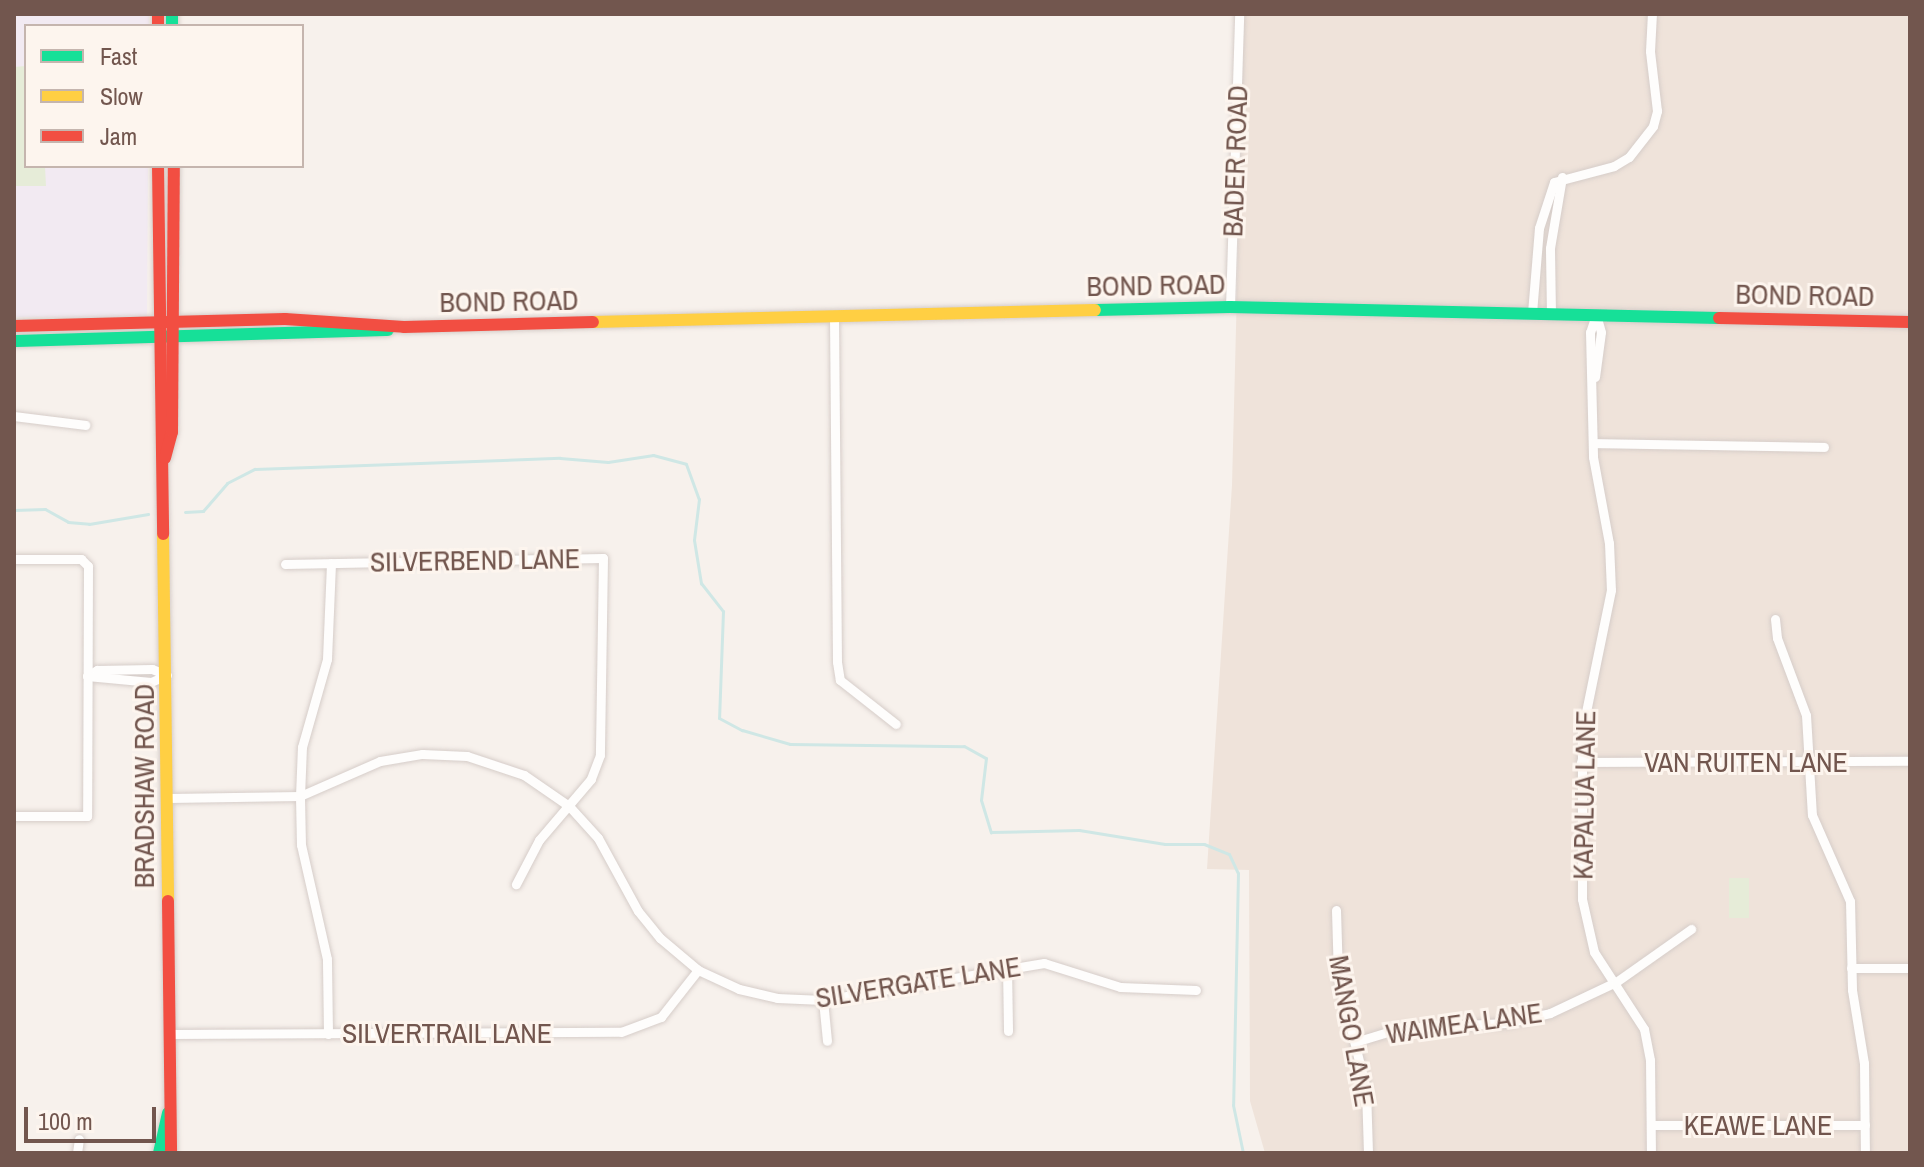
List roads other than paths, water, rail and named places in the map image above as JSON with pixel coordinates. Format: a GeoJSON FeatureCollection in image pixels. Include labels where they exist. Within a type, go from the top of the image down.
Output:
{"type":"FeatureCollection","features":[{"type":"Feature","properties":{"kind":"main road","name":"BRADSHAW ROAD"},"geometry":{"type":"LineString","coordinates":[[158,168],[158,432],[164,459],[169,798],[168,1113],[171,1153]]}},
{"type":"Feature","properties":{"kind":"main road","name":"BRADSHAW ROAD"},"geometry":{"type":"LineString","coordinates":[[164,459],[172,432],[176,322],[174,168]]}},
{"type":"Feature","properties":{"kind":"main road","name":"BOND ROAD"},"geometry":{"type":"LineString","coordinates":[[14,341],[174,340],[404,327],[1230,307],[1910,322]]}},
{"type":"Feature","properties":{"kind":"main road","name":"BOND ROAD"},"geometry":{"type":"LineString","coordinates":[[14,326],[336,321],[404,327]]}},
{"type":"Feature","properties":{"kind":"main road"},"geometry":{"type":"LineString","coordinates":[[265,337],[327,329],[336,321]]}},
{"type":"Feature","properties":{"kind":"main road","name":"BRADSHAW ROAD"},"geometry":{"type":"LineString","coordinates":[[159,1153],[168,1113]]}},
{"type":"Feature","properties":{"kind":"street","name":"BADER ROAD"},"geometry":{"type":"LineString","coordinates":[[1230,307],[1239,14]]}},
{"type":"Feature","properties":{"kind":"street"},"geometry":{"type":"LineString","coordinates":[[1532,313],[1539,228],[1550,189],[1562,177],[1614,166],[1629,157],[1653,126],[1657,99],[1650,51],[1652,14]]}},
{"type":"Feature","properties":{"kind":"street"},"geometry":{"type":"LineString","coordinates":[[1551,314],[1550,248],[1562,177]]}},
{"type":"Feature","properties":{"kind":"street","name":"KAPALUA LANE"},"geometry":{"type":"LineString","coordinates":[[1596,315],[1590,332],[1595,377],[1593,443],[1611,590],[1585,701],[1581,762],[1583,917],[1594,952],[1644,1029],[1651,1153]]}},
{"type":"Feature","properties":{"kind":"street"},"geometry":{"type":"LineString","coordinates":[[834,317],[837,662],[840,680],[896,724]]}},
{"type":"Feature","properties":{"kind":"street"},"geometry":{"type":"LineString","coordinates":[[14,416],[85,425]]}},
{"type":"Feature","properties":{"kind":"street"},"geometry":{"type":"LineString","coordinates":[[1593,443],[1824,447]]}},
{"type":"Feature","properties":{"kind":"street","name":"SILVERBEND LANE"},"geometry":{"type":"LineString","coordinates":[[285,564],[603,558],[602,743],[591,779],[569,806]]}},
{"type":"Feature","properties":{"kind":"street"},"geometry":{"type":"LineString","coordinates":[[14,559],[81,559],[88,566],[87,816],[14,816]]}},
{"type":"Feature","properties":{"kind":"street","name":"SILVERBEND LANE"},"geometry":{"type":"LineString","coordinates":[[328,1034],[325,949],[301,845],[300,796],[302,747],[327,659],[331,563]]}},
{"type":"Feature","properties":{"kind":"street"},"geometry":{"type":"LineString","coordinates":[[1775,619],[1781,651],[1803,701],[1817,834],[1850,901],[1851,968],[1864,1063],[1865,1153]]}},
{"type":"Feature","properties":{"kind":"street"},"geometry":{"type":"LineString","coordinates":[[87,676],[151,682],[167,675]]}},
{"type":"Feature","properties":{"kind":"street","name":"SILVERGATE LANE"},"geometry":{"type":"LineString","coordinates":[[169,798],[300,796],[380,761],[446,754],[508,768],[569,806],[598,838],[649,925],[698,970],[756,994],[823,1000],[1007,966],[1058,965],[1120,987],[1196,990]]}},
{"type":"Feature","properties":{"kind":"street","name":"VAN RUITEN LANE"},"geometry":{"type":"LineString","coordinates":[[1581,762],[1910,761]]}},
{"type":"Feature","properties":{"kind":"street"},"geometry":{"type":"LineString","coordinates":[[516,884],[539,840],[569,806]]}},
{"type":"Feature","properties":{"kind":"street","name":"MANGO LANE"},"geometry":{"type":"LineString","coordinates":[[1336,910],[1338,976],[1366,1089],[1368,1153]]}},
{"type":"Feature","properties":{"kind":"street","name":"WAIMEA LANE"},"geometry":{"type":"LineString","coordinates":[[1355,1042],[1401,1028],[1524,1020],[1576,1004],[1616,982],[1691,929]]}},
{"type":"Feature","properties":{"kind":"street"},"geometry":{"type":"LineString","coordinates":[[1007,966],[1008,1031]]}},
{"type":"Feature","properties":{"kind":"street"},"geometry":{"type":"LineString","coordinates":[[1851,968],[1910,968]]}},
{"type":"Feature","properties":{"kind":"street","name":"SILVERTRAIL LANE"},"geometry":{"type":"LineString","coordinates":[[168,1034],[621,1032],[661,1017],[698,970]]}},
{"type":"Feature","properties":{"kind":"street"},"geometry":{"type":"LineString","coordinates":[[823,1000],[827,1041]]}},
{"type":"Feature","properties":{"kind":"street","name":"KEAWE LANE"},"geometry":{"type":"LineString","coordinates":[[1651,1125],[1865,1125]]}},
{"type":"Feature","properties":{"kind":"street"},"geometry":{"type":"LineString","coordinates":[[77,1153],[79,1139]]}},
{"type":"Feature","properties":{"kind":"waterway"},"geometry":{"type":"LineString","coordinates":[[185,512],[203,511],[227,483],[255,469],[560,458],[608,462],[653,455],[686,464],[699,499],[694,540],[701,583],[723,611],[719,718],[742,730],[790,744],[964,746],[986,758],[981,800],[991,832],[1079,830],[1165,844],[1204,844],[1229,854],[1238,873],[1233,1105],[1243,1153]]}},
{"type":"Feature","properties":{"kind":"waterway"},"geometry":{"type":"LineString","coordinates":[[14,510],[45,509],[68,522],[89,524],[148,514]]}}]}
